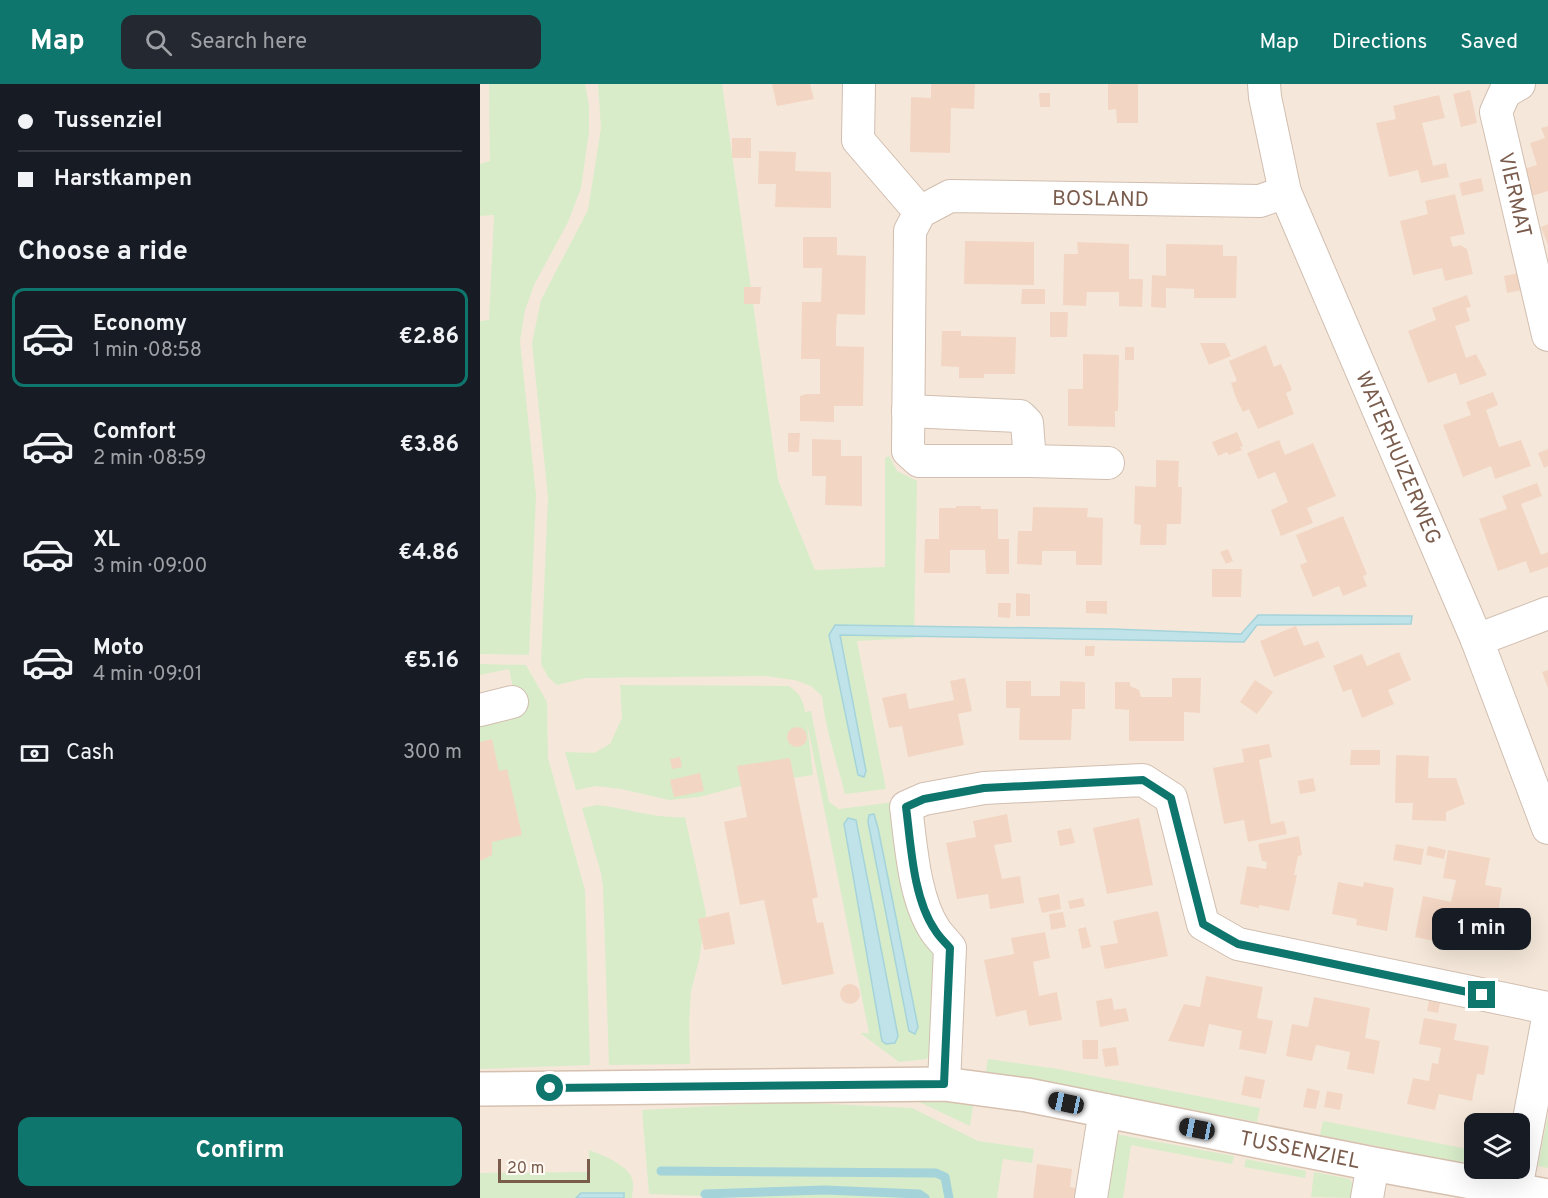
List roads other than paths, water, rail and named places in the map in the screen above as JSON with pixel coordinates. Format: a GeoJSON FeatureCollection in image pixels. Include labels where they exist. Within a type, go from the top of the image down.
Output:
{"type":"FeatureCollection","features":[{"type":"Feature","properties":{"kind":"street"},"geometry":{"type":"LineString","coordinates":[[859,84],[858,140],[920,212],[910,231],[908,451],[919,461],[1108,463]]}},
{"type":"Feature","properties":{"kind":"street","name":"WATERHUIZERWEG"},"geometry":{"type":"LineString","coordinates":[[1264,84],[1285,192],[1477,640],[1548,828]]}},
{"type":"Feature","properties":{"kind":"street","name":"VIERMAT"},"geometry":{"type":"LineString","coordinates":[[1506,86],[1496,112],[1548,335]]}},
{"type":"Feature","properties":{"kind":"street","name":"BOSLAND"},"geometry":{"type":"LineString","coordinates":[[920,212],[950,196],[1260,201],[1285,192]]}},
{"type":"Feature","properties":{"kind":"street"},"geometry":{"type":"LineString","coordinates":[[908,411],[1020,416],[1027,423],[1030,461]]}},
{"type":"Feature","properties":{"kind":"street"},"geometry":{"type":"LineString","coordinates":[[1477,640],[1548,613]]}},
{"type":"Feature","properties":{"kind":"street"},"geometry":{"type":"LineString","coordinates":[[480,710],[512,702]]}},
{"type":"Feature","properties":{"kind":"street"},"geometry":{"type":"LineString","coordinates":[[944,1084],[950,948],[934,930],[925,910],[917,882],[906,807],[924,799],[984,788],[1143,780],[1171,798],[1203,924],[1229,939],[1238,944],[1548,1008]]}},
{"type":"Feature","properties":{"kind":"street"},"geometry":{"type":"LineString","coordinates":[[1516,1189],[1548,1018]]}},
{"type":"Feature","properties":{"kind":"street","name":"TUSSENZIEL"},"geometry":{"type":"LineString","coordinates":[[480,1089],[944,1084],[1027,1095],[1372,1164],[1548,1196]]}},
{"type":"Feature","properties":{"kind":"street"},"geometry":{"type":"LineString","coordinates":[[1091,1198],[1105,1110]]}},
{"type":"Feature","properties":{"kind":"street"},"geometry":{"type":"LineString","coordinates":[[1368,1198],[1372,1164]]}},
{"type":"Feature","properties":{"kind":"water"},"geometry":{"type":"Polygon","coordinates":[[[1258,615],[1412,616],[1411,624],[1257,625],[1244,642],[840,635],[866,771],[864,777],[858,775],[829,635],[835,625],[1113,629],[1241,634],[1258,615]]]}},
{"type":"Feature","properties":{"kind":"water"},"geometry":{"type":"Polygon","coordinates":[[[874,814],[918,1027],[915,1034],[909,1031],[868,822],[869,815],[874,814]]]}},
{"type":"Feature","properties":{"kind":"water"},"geometry":{"type":"Polygon","coordinates":[[[848,818],[856,820],[898,1036],[895,1043],[886,1044],[882,1041],[844,824],[848,818]]]}},
{"type":"Feature","properties":{"kind":"water"},"geometry":{"type":"Polygon","coordinates":[[[581,1193],[624,1193],[624,1198],[576,1198],[581,1193]]]}},
{"type":"Feature","properties":{"kind":"waterway"},"geometry":{"type":"LineString","coordinates":[[661,1171],[936,1173],[945,1177],[949,1198]]}},
{"type":"Feature","properties":{"kind":"waterway"},"geometry":{"type":"LineString","coordinates":[[705,1194],[825,1190],[919,1194],[925,1198]]}}]}
